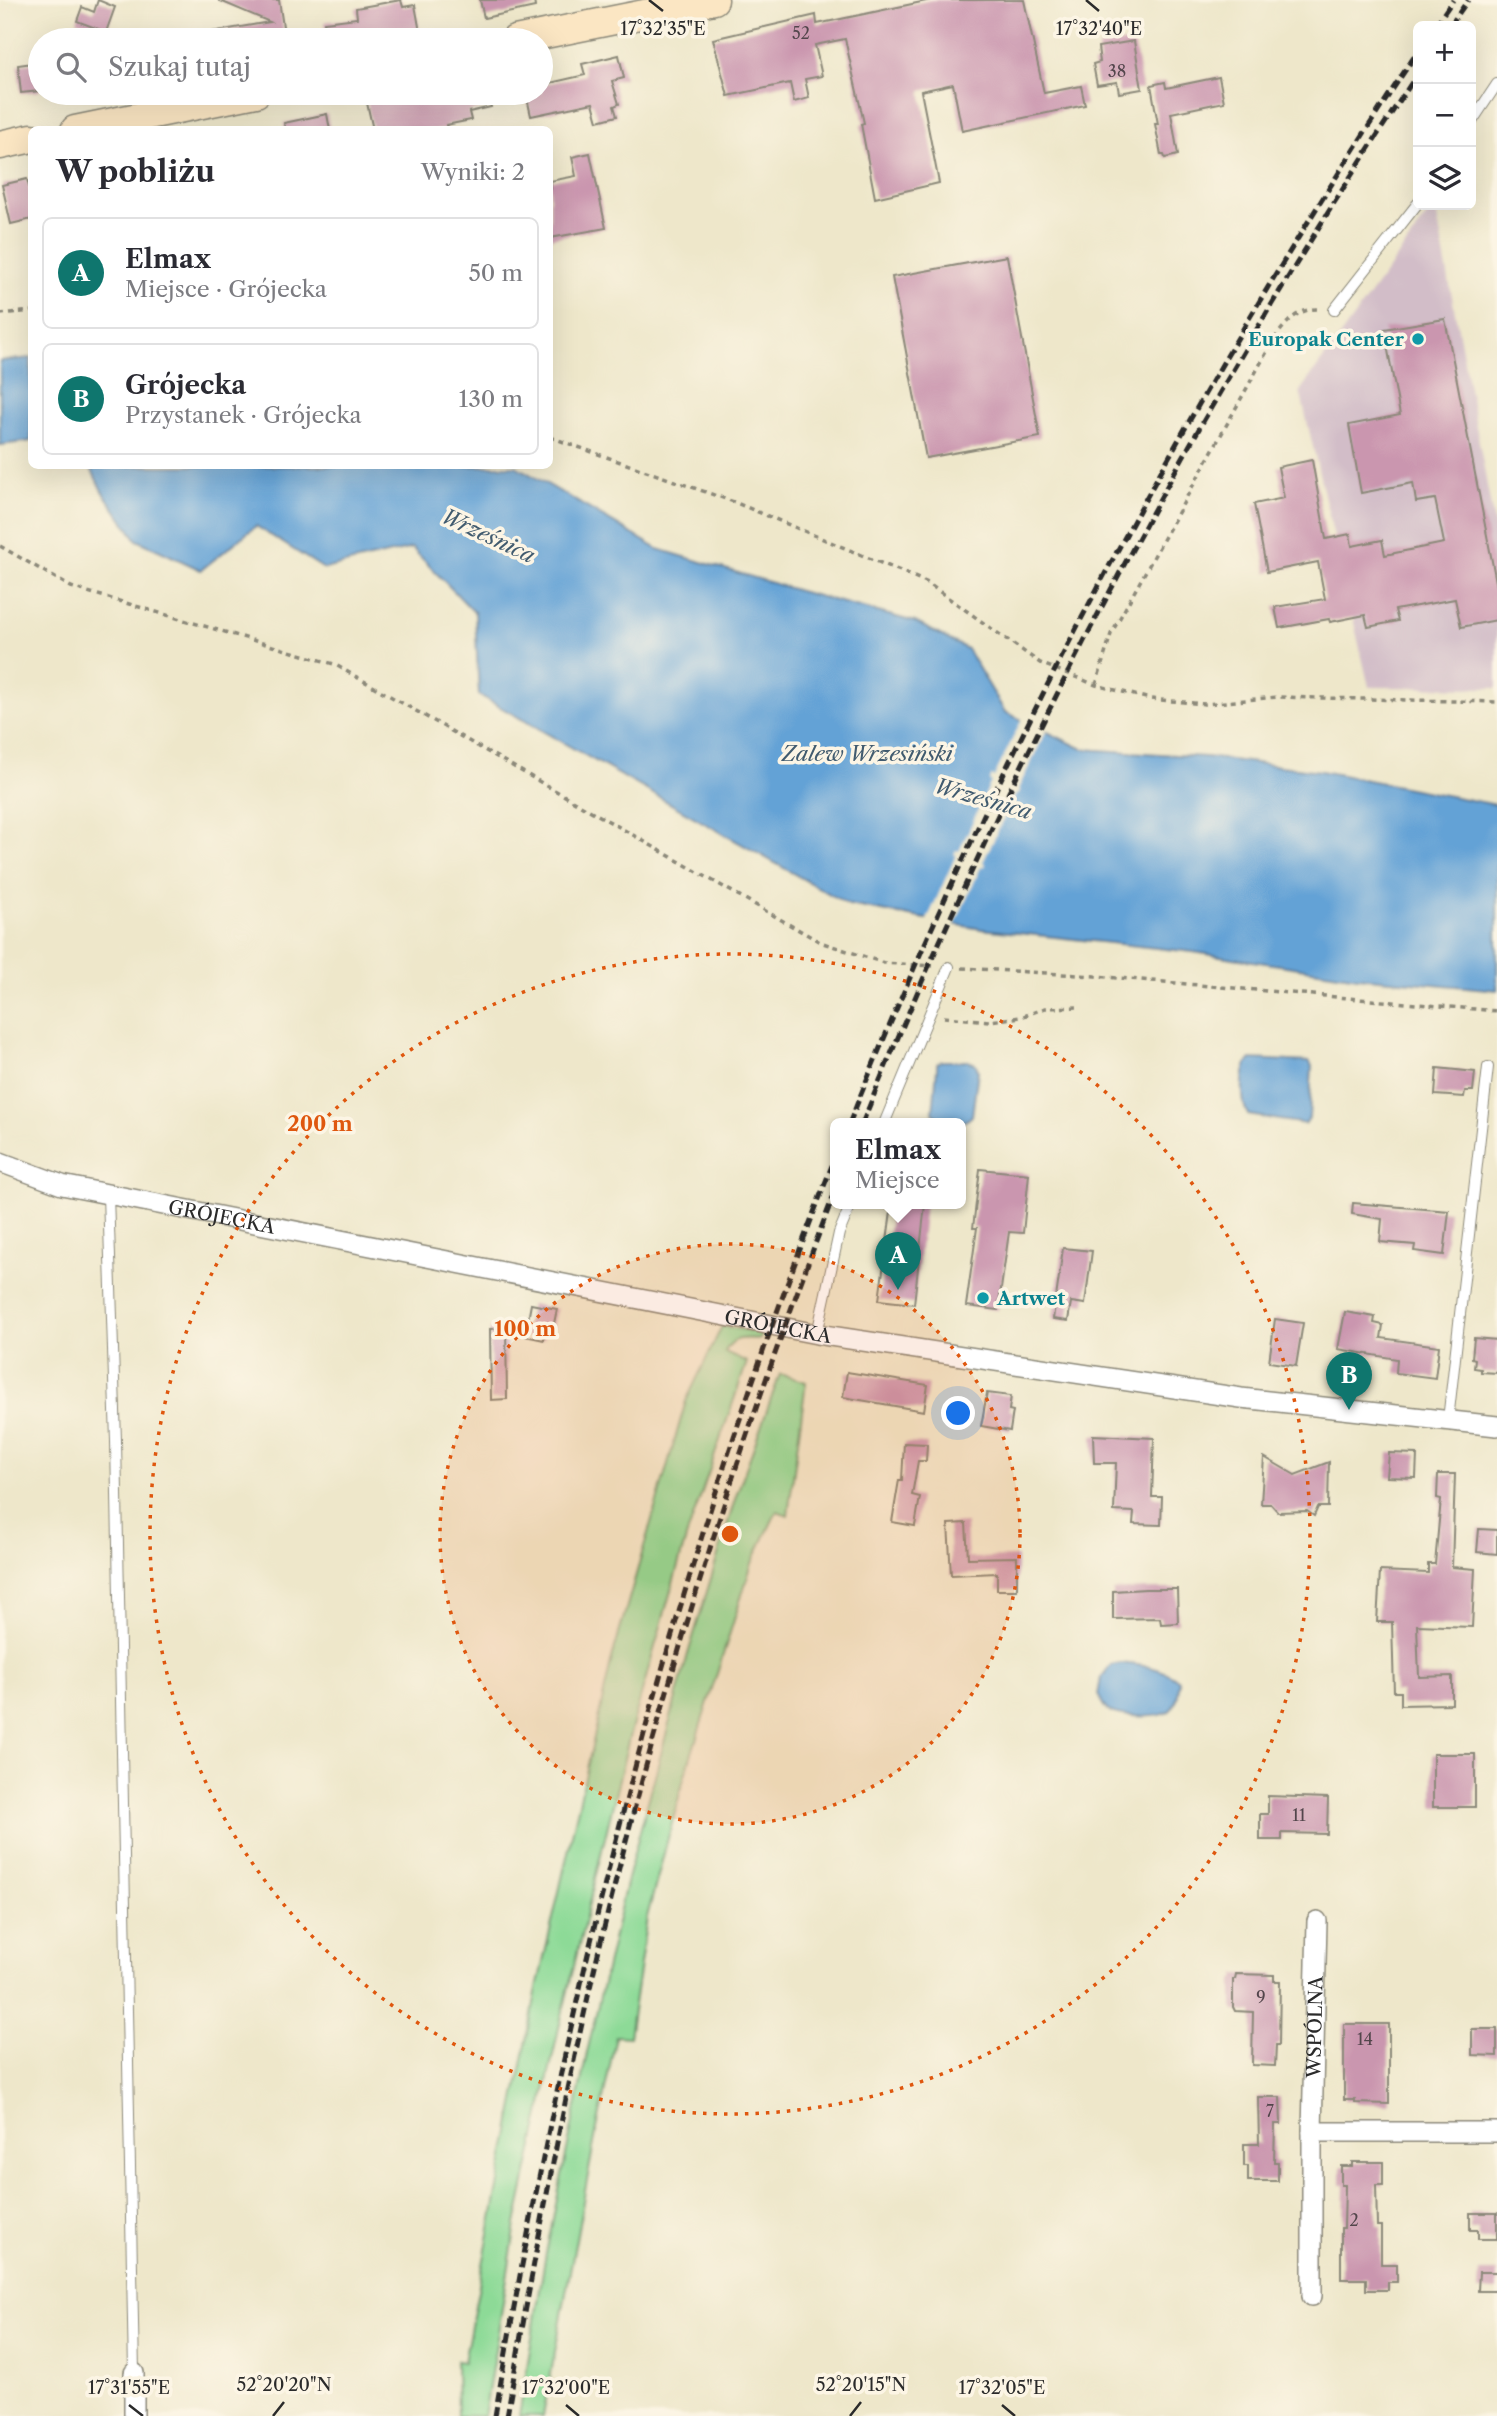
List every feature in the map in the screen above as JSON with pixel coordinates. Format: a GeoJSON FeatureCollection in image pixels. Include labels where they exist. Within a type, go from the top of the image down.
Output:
{"type":"FeatureCollection","features":[{"type":"Feature","properties":{"kind":"street"},"geometry":{"type":"LineString","coordinates":[[553,32],[714,0]]}},
{"type":"Feature","properties":{"kind":"street"},"geometry":{"type":"LineString","coordinates":[[95,126],[197,105]]}},
{"type":"Feature","properties":{"kind":"street"},"geometry":{"type":"LineString","coordinates":[[0,145],[28,139]]}},
{"type":"Feature","properties":{"kind":"street","name":"GRÓJECKA"},"geometry":{"type":"LineString","coordinates":[[0,1162],[62,1185],[108,1195],[817,1334],[1241,1398],[1497,1426]]}},
{"type":"Feature","properties":{"kind":"street","name":"WSPÓLNA"},"geometry":{"type":"LineString","coordinates":[[1312,2297],[1312,2133],[1317,1921]]}},
{"type":"Feature","properties":{"kind":"street"},"geometry":{"type":"LineString","coordinates":[[1312,2133],[1497,2132]]}},
{"type":"Feature","properties":{"kind":"street"},"geometry":{"type":"LineString","coordinates":[[134,2373],[134,2416]]}},
{"type":"Feature","properties":{"kind":"lane"},"geometry":{"type":"LineString","coordinates":[[1476,116],[1497,84]]}},
{"type":"Feature","properties":{"kind":"lane"},"geometry":{"type":"LineString","coordinates":[[1334,310],[1413,209]]}},
{"type":"Feature","properties":{"kind":"lane"},"geometry":{"type":"LineString","coordinates":[[886,1118],[949,967]]}},
{"type":"Feature","properties":{"kind":"lane"},"geometry":{"type":"LineString","coordinates":[[1448,1420],[1488,1067]]}},
{"type":"Feature","properties":{"kind":"lane"},"geometry":{"type":"LineString","coordinates":[[108,1195],[116,1441],[134,2373]]}},
{"type":"Feature","properties":{"kind":"lane"},"geometry":{"type":"LineString","coordinates":[[817,1334],[839,1233],[849,1209]]}},
{"type":"Feature","properties":{"kind":"path"},"geometry":{"type":"LineString","coordinates":[[1096,685],[1111,634],[1274,339],[1289,320],[1307,309],[1334,310]]}},
{"type":"Feature","properties":{"kind":"path"},"geometry":{"type":"LineString","coordinates":[[0,314],[28,311]]}},
{"type":"Feature","properties":{"kind":"path"},"geometry":{"type":"LineString","coordinates":[[553,438],[734,502],[926,582],[1040,663],[1096,685],[1150,699],[1205,704],[1277,696],[1497,702]]}},
{"type":"Feature","properties":{"kind":"path"},"geometry":{"type":"LineString","coordinates":[[0,546],[71,587],[334,664],[820,942],[884,963],[1095,976],[1497,1011]]}},
{"type":"Feature","properties":{"kind":"path"},"geometry":{"type":"LineString","coordinates":[[929,1012],[950,1018],[990,1021],[1021,1017],[1045,1008],[1082,1007]]}},
{"type":"Feature","properties":{"kind":"shaded area"},"geometry":{"type":"Polygon","coordinates":[[[1431,210],[1436,210],[1497,539],[1497,688],[1369,687],[1300,391],[1431,210]]]}},
{"type":"Feature","properties":{"kind":"green space"},"geometry":{"type":"Polygon","coordinates":[[[722,1326],[762,1333],[760,1339],[744,1338],[731,1343],[725,1352],[747,1362],[686,1538],[630,1734],[558,2032],[516,2224],[484,2416],[457,2416],[456,2361],[464,2362],[536,1993],[612,1658],[686,1401],[722,1326]]]}},
{"type":"Feature","properties":{"kind":"green space"},"geometry":{"type":"Polygon","coordinates":[[[780,1374],[806,1382],[788,1515],[777,1511],[752,1563],[684,1778],[647,1917],[629,2037],[616,2036],[543,2416],[519,2416],[546,2253],[587,2053],[627,1879],[688,1654],[736,1496],[780,1374]]]}},
{"type":"Feature","properties":{"kind":"water"},"geometry":{"type":"Polygon","coordinates":[[[28,358],[28,441],[0,445],[0,361],[28,358]]]}},
{"type":"Feature","properties":{"kind":"water","name":"Zalew Wrzesiński"},"geometry":{"type":"Polygon","coordinates":[[[91,469],[521,469],[658,549],[915,622],[967,649],[1005,712],[1083,749],[1206,757],[1321,771],[1497,805],[1497,990],[1358,977],[1193,952],[981,929],[849,905],[479,695],[475,613],[412,548],[324,569],[256,526],[201,570],[137,540],[102,491],[91,469]]]}},
{"type":"Feature","properties":{"kind":"water"},"geometry":{"type":"Polygon","coordinates":[[[1251,1059],[1309,1062],[1312,1066],[1309,1118],[1305,1124],[1248,1115],[1243,1086],[1245,1070],[1251,1059]]]}},
{"type":"Feature","properties":{"kind":"water"},"geometry":{"type":"Polygon","coordinates":[[[968,1061],[976,1064],[978,1071],[972,1116],[966,1120],[966,1118],[939,1118],[933,1113],[937,1063],[968,1061]]]}},
{"type":"Feature","properties":{"kind":"water"},"geometry":{"type":"Polygon","coordinates":[[[1121,1663],[1144,1666],[1173,1676],[1179,1681],[1174,1706],[1163,1714],[1147,1716],[1128,1716],[1107,1710],[1098,1695],[1101,1678],[1111,1665],[1121,1663]]]}},
{"type":"Feature","properties":{"kind":"pier"},"geometry":{"type":"Polygon","coordinates":[[[1023,717],[1048,728],[1018,789],[1020,791],[1016,794],[983,862],[986,864],[984,868],[981,867],[954,927],[926,922],[956,855],[954,854],[956,850],[959,851],[991,782],[989,780],[991,776],[994,777],[1023,717]]]}},
{"type":"Feature","properties":{"kind":"building"},"geometry":{"type":"Polygon","coordinates":[[[98,0],[115,7],[107,28],[95,28],[77,21],[82,7],[94,12],[98,0]]]}},
{"type":"Feature","properties":{"kind":"building"},"geometry":{"type":"Polygon","coordinates":[[[218,0],[279,0],[283,28],[235,28],[270,22],[218,0]]]}},
{"type":"Feature","properties":{"kind":"building"},"geometry":{"type":"Polygon","coordinates":[[[401,0],[403,7],[415,5],[419,28],[325,28],[324,22],[357,18],[356,8],[401,0]]]}},
{"type":"Feature","properties":{"kind":"building"},"geometry":{"type":"Polygon","coordinates":[[[480,0],[534,0],[535,7],[484,18],[480,0]]]}},
{"type":"Feature","properties":{"kind":"building"},"geometry":{"type":"Polygon","coordinates":[[[931,0],[1024,0],[1044,93],[1081,86],[1085,105],[962,131],[953,84],[921,91],[939,183],[875,198],[861,124],[864,123],[845,39],[815,45],[822,76],[805,79],[809,98],[794,102],[790,83],[728,96],[713,39],[816,15],[817,24],[931,0]]]}},
{"type":"Feature","properties":{"kind":"building"},"geometry":{"type":"Polygon","coordinates":[[[1134,41],[1142,89],[1119,93],[1117,82],[1097,85],[1093,64],[1100,62],[1098,47],[1134,41]]]}},
{"type":"Feature","properties":{"kind":"building"},"geometry":{"type":"Polygon","coordinates":[[[619,55],[624,78],[612,81],[619,104],[614,106],[617,116],[598,121],[593,103],[531,116],[529,105],[553,105],[553,82],[585,75],[582,64],[619,55]]]}},
{"type":"Feature","properties":{"kind":"building"},"geometry":{"type":"Polygon","coordinates":[[[28,64],[28,92],[21,93],[18,65],[28,64]]]}},
{"type":"Feature","properties":{"kind":"building"},"geometry":{"type":"Polygon","coordinates":[[[1219,77],[1224,102],[1171,113],[1178,155],[1165,158],[1161,155],[1155,124],[1158,124],[1151,85],[1165,82],[1166,88],[1219,77]]]}},
{"type":"Feature","properties":{"kind":"building"},"geometry":{"type":"Polygon","coordinates":[[[367,105],[491,107],[469,112],[471,120],[446,126],[372,126],[367,105]]]}},
{"type":"Feature","properties":{"kind":"building"},"geometry":{"type":"Polygon","coordinates":[[[327,114],[329,126],[284,126],[284,123],[327,114]]]}},
{"type":"Feature","properties":{"kind":"building"},"geometry":{"type":"Polygon","coordinates":[[[590,153],[606,228],[553,237],[553,180],[576,176],[572,157],[590,153]]]}},
{"type":"Feature","properties":{"kind":"building"},"geometry":{"type":"Polygon","coordinates":[[[27,179],[28,220],[11,224],[2,185],[27,179]]]}},
{"type":"Feature","properties":{"kind":"building"},"geometry":{"type":"Polygon","coordinates":[[[1007,256],[1040,437],[926,458],[892,277],[1007,256]]]}},
{"type":"Feature","properties":{"kind":"building"},"geometry":{"type":"Polygon","coordinates":[[[1445,319],[1497,587],[1497,620],[1461,627],[1455,599],[1395,610],[1398,621],[1368,627],[1365,615],[1279,628],[1275,607],[1325,599],[1318,562],[1267,572],[1254,504],[1284,498],[1278,467],[1312,460],[1326,539],[1350,534],[1352,546],[1382,540],[1385,555],[1444,543],[1435,499],[1416,502],[1413,483],[1361,493],[1349,425],[1400,415],[1384,329],[1445,319]]]}},
{"type":"Feature","properties":{"kind":"building"},"geometry":{"type":"Polygon","coordinates":[[[1437,1068],[1475,1072],[1473,1091],[1465,1091],[1464,1097],[1435,1095],[1437,1068]]]}},
{"type":"Feature","properties":{"kind":"building"},"geometry":{"type":"Polygon","coordinates":[[[980,1169],[1029,1174],[1023,1233],[1009,1232],[998,1310],[966,1306],[977,1228],[973,1228],[980,1169]]]}},
{"type":"Feature","properties":{"kind":"building"},"geometry":{"type":"Polygon","coordinates":[[[1353,1203],[1449,1211],[1444,1255],[1414,1251],[1415,1245],[1380,1242],[1382,1219],[1352,1214],[1353,1203]]]}},
{"type":"Feature","properties":{"kind":"building"},"geometry":{"type":"Polygon","coordinates":[[[891,1209],[924,1209],[914,1304],[879,1300],[891,1209]]]}},
{"type":"Feature","properties":{"kind":"building"},"geometry":{"type":"Polygon","coordinates":[[[1063,1248],[1092,1251],[1085,1304],[1071,1302],[1068,1321],[1053,1319],[1063,1248]]]}},
{"type":"Feature","properties":{"kind":"building"},"geometry":{"type":"Polygon","coordinates":[[[531,1304],[557,1309],[552,1333],[545,1332],[544,1340],[525,1336],[531,1304]]]}},
{"type":"Feature","properties":{"kind":"building"},"geometry":{"type":"Polygon","coordinates":[[[1345,1312],[1375,1317],[1374,1323],[1383,1325],[1381,1338],[1439,1346],[1435,1378],[1396,1373],[1397,1359],[1338,1349],[1345,1312]]]}},
{"type":"Feature","properties":{"kind":"building"},"geometry":{"type":"Polygon","coordinates":[[[1275,1319],[1303,1323],[1296,1366],[1269,1362],[1275,1319]]]}},
{"type":"Feature","properties":{"kind":"building"},"geometry":{"type":"Polygon","coordinates":[[[506,1328],[507,1399],[491,1400],[490,1329],[506,1328]]]}},
{"type":"Feature","properties":{"kind":"building"},"geometry":{"type":"Polygon","coordinates":[[[1474,1338],[1497,1340],[1497,1373],[1481,1372],[1481,1369],[1474,1368],[1474,1338]]]}},
{"type":"Feature","properties":{"kind":"building"},"geometry":{"type":"Polygon","coordinates":[[[847,1372],[928,1385],[924,1411],[843,1397],[847,1372]]]}},
{"type":"Feature","properties":{"kind":"building"},"geometry":{"type":"Polygon","coordinates":[[[987,1393],[1011,1396],[1009,1410],[1013,1411],[1010,1431],[981,1426],[987,1393]]]}},
{"type":"Feature","properties":{"kind":"building"},"geometry":{"type":"Polygon","coordinates":[[[1093,1435],[1154,1438],[1152,1497],[1162,1497],[1161,1525],[1133,1524],[1134,1512],[1114,1511],[1116,1463],[1094,1463],[1093,1435]]]}},
{"type":"Feature","properties":{"kind":"building"},"geometry":{"type":"Polygon","coordinates":[[[904,1443],[927,1444],[926,1461],[918,1461],[912,1495],[920,1497],[915,1526],[892,1522],[899,1480],[902,1480],[904,1443]]]}},
{"type":"Feature","properties":{"kind":"building"},"geometry":{"type":"Polygon","coordinates":[[[1389,1453],[1417,1454],[1416,1478],[1387,1477],[1389,1453]]]}},
{"type":"Feature","properties":{"kind":"building"},"geometry":{"type":"Polygon","coordinates":[[[1264,1457],[1295,1475],[1329,1462],[1328,1507],[1318,1507],[1314,1516],[1307,1511],[1278,1512],[1271,1504],[1261,1504],[1264,1457]]]}},
{"type":"Feature","properties":{"kind":"building"},"geometry":{"type":"Polygon","coordinates":[[[1438,1474],[1455,1474],[1452,1567],[1475,1569],[1472,1627],[1417,1625],[1419,1677],[1452,1676],[1452,1704],[1401,1705],[1401,1692],[1394,1692],[1392,1622],[1377,1622],[1380,1571],[1428,1573],[1428,1564],[1435,1564],[1441,1499],[1437,1498],[1438,1474]]]}},
{"type":"Feature","properties":{"kind":"building"},"geometry":{"type":"Polygon","coordinates":[[[966,1523],[968,1558],[1017,1557],[1017,1590],[997,1590],[997,1573],[951,1575],[948,1524],[966,1523]]]}},
{"type":"Feature","properties":{"kind":"building"},"geometry":{"type":"Polygon","coordinates":[[[1479,1529],[1497,1530],[1497,1554],[1477,1552],[1479,1529]]]}},
{"type":"Feature","properties":{"kind":"building"},"geometry":{"type":"Polygon","coordinates":[[[1177,1589],[1178,1623],[1161,1624],[1160,1618],[1113,1619],[1113,1591],[1177,1589]]]}},
{"type":"Feature","properties":{"kind":"building"},"geometry":{"type":"Polygon","coordinates":[[[1433,1754],[1475,1754],[1475,1807],[1433,1807],[1433,1754]]]}},
{"type":"Feature","properties":{"kind":"building"},"geometry":{"type":"Polygon","coordinates":[[[1268,1796],[1328,1798],[1327,1834],[1282,1833],[1282,1840],[1260,1840],[1260,1814],[1268,1814],[1268,1796]]]}},
{"type":"Feature","properties":{"kind":"building"},"geometry":{"type":"Polygon","coordinates":[[[1236,1974],[1274,1975],[1274,1981],[1280,1981],[1279,2045],[1276,2045],[1275,2066],[1252,2065],[1253,2012],[1235,2011],[1233,2007],[1233,1979],[1236,1974]]]}},
{"type":"Feature","properties":{"kind":"building"},"geometry":{"type":"Polygon","coordinates":[[[1344,2024],[1389,2024],[1389,2104],[1344,2100],[1344,2024]]]}},
{"type":"Feature","properties":{"kind":"building"},"geometry":{"type":"Polygon","coordinates":[[[1472,2029],[1497,2029],[1497,2056],[1472,2055],[1472,2029]]]}},
{"type":"Feature","properties":{"kind":"building"},"geometry":{"type":"Polygon","coordinates":[[[1258,2097],[1280,2097],[1281,2124],[1275,2124],[1274,2162],[1278,2162],[1278,2181],[1248,2181],[1248,2166],[1244,2166],[1244,2144],[1259,2144],[1258,2097]]]}},
{"type":"Feature","properties":{"kind":"building"},"geometry":{"type":"Polygon","coordinates":[[[1352,2162],[1383,2162],[1383,2185],[1376,2185],[1377,2226],[1381,2226],[1381,2264],[1397,2264],[1397,2282],[1388,2282],[1388,2290],[1366,2290],[1366,2279],[1341,2279],[1341,2228],[1344,2228],[1345,2185],[1341,2185],[1341,2166],[1352,2166],[1352,2162]]]}},
{"type":"Feature","properties":{"kind":"building"},"geometry":{"type":"Polygon","coordinates":[[[1470,2213],[1497,2213],[1497,2239],[1478,2239],[1478,2230],[1470,2230],[1470,2213]]]}},
{"type":"Feature","properties":{"kind":"building"},"geometry":{"type":"Polygon","coordinates":[[[1479,2272],[1497,2272],[1497,2291],[1478,2291],[1479,2272]]]}},
{"type":"Feature","properties":{"kind":"railway"},"geometry":{"type":"LineString","coordinates":[[1438,21],[1453,0]]}},
{"type":"Feature","properties":{"kind":"railway"},"geometry":{"type":"LineString","coordinates":[[1453,21],[1468,0]]}},
{"type":"Feature","properties":{"kind":"railway"},"geometry":{"type":"LineString","coordinates":[[852,1118],[970,844],[1106,572],[1255,308],[1413,59]]}},
{"type":"Feature","properties":{"kind":"railway"},"geometry":{"type":"LineString","coordinates":[[865,1118],[981,851],[1114,584],[1259,325],[1413,81]]}},
{"type":"Feature","properties":{"kind":"railway"},"geometry":{"type":"LineString","coordinates":[[495,2416],[556,2095],[632,1778],[724,1466],[777,1312],[830,1171]]}},
{"type":"Feature","properties":{"kind":"railway"},"geometry":{"type":"LineString","coordinates":[[507,2416],[564,2110],[604,1928],[628,1834],[679,1649],[737,1464],[830,1205]]}},
{"type":"Feature","properties":{"kind":"place","name":"Europak Center"},"geometry":{"type":"Point","coordinates":[1418,339]}},
{"type":"Feature","properties":{"kind":"place","name":"Elmax"},"geometry":{"type":"Point","coordinates":[898,1290]}},
{"type":"Feature","properties":{"kind":"place","name":"Artwet"},"geometry":{"type":"Point","coordinates":[983,1298]}},
{"type":"Feature","properties":{"kind":"place","name":"Grójecka"},"geometry":{"type":"Point","coordinates":[1349,1410]}},
{"type":"Feature","properties":{"kind":"water label","name":"Wrześnica"},"geometry":{"type":"Point","coordinates":[488,536]}},
{"type":"Feature","properties":{"kind":"water label","name":"Wrześnica"},"geometry":{"type":"Point","coordinates":[983,799]}}]}
